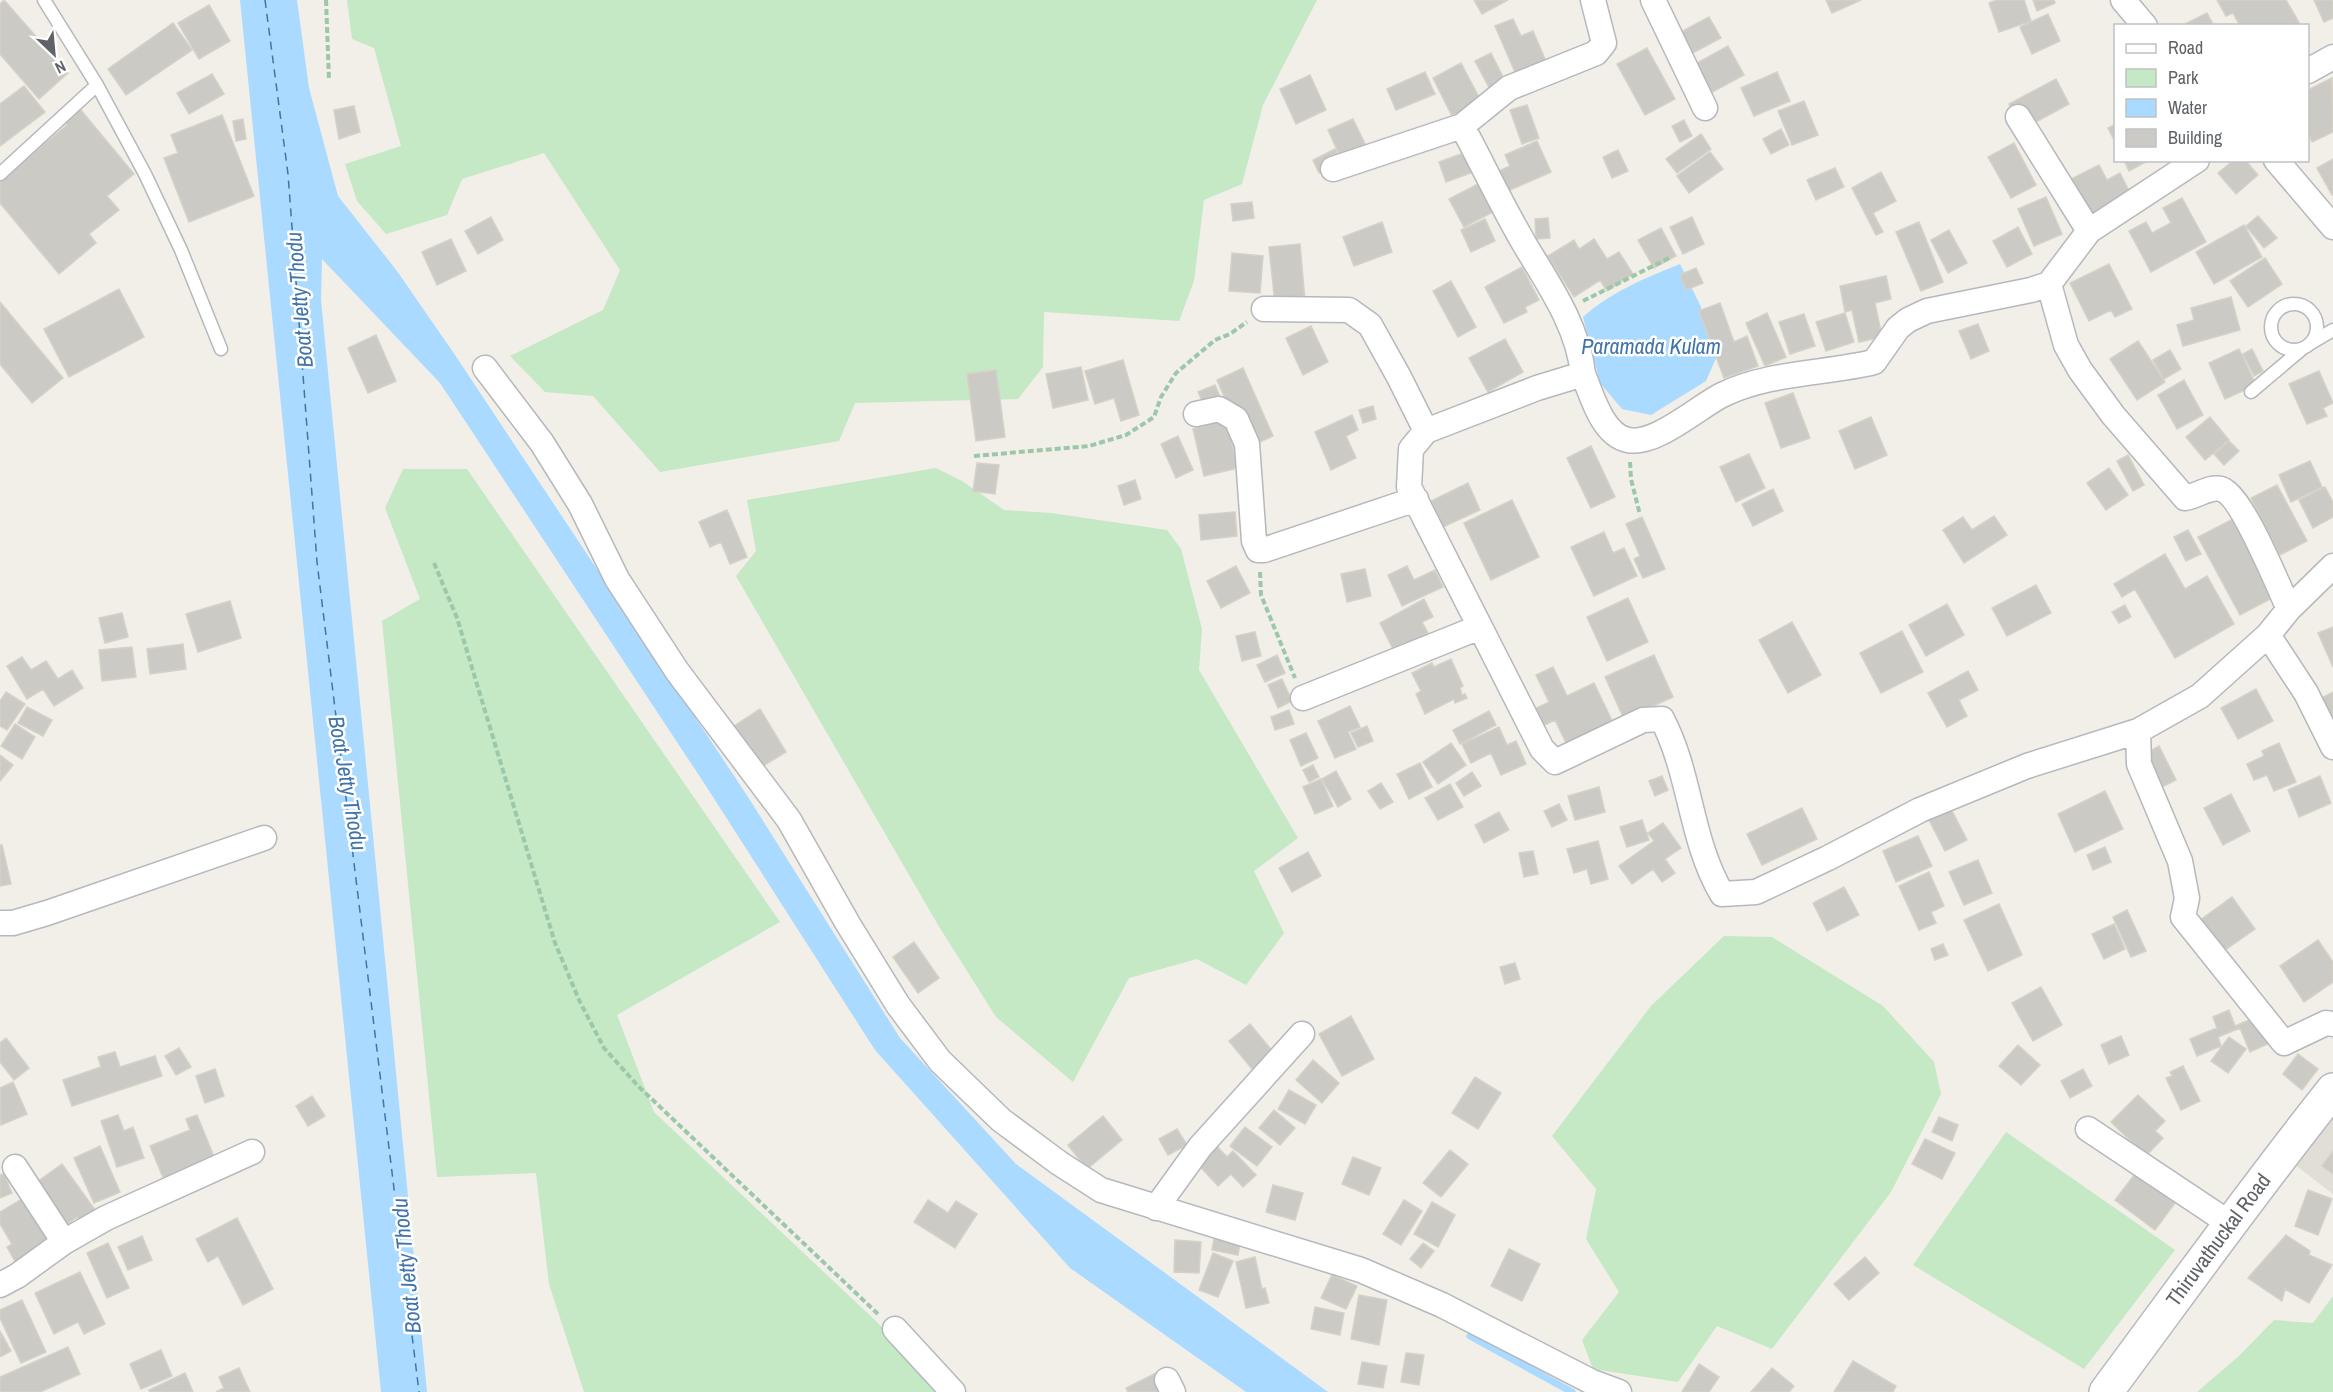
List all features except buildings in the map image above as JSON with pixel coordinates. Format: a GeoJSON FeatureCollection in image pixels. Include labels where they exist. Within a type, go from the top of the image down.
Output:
{"type":"FeatureCollection","features":[{"type":"Feature","properties":{"kind":"main road","name":"Thiruvathuckal Road"},"geometry":{"type":"LineString","coordinates":[[2106,1392],[2229,1223],[2333,1090]]}},
{"type":"Feature","properties":{"kind":"street"},"geometry":{"type":"LineString","coordinates":[[1333,169],[1462,126],[1509,88],[1596,53],[1604,43],[1593,0]]}},
{"type":"Feature","properties":{"kind":"street"},"geometry":{"type":"LineString","coordinates":[[1653,0],[1705,108]]}},
{"type":"Feature","properties":{"kind":"street"},"geometry":{"type":"LineString","coordinates":[[2123,0],[2143,24]]}},
{"type":"Feature","properties":{"kind":"street"},"geometry":{"type":"LineString","coordinates":[[2309,70],[2333,57]]}},
{"type":"Feature","properties":{"kind":"street"},"geometry":{"type":"LineString","coordinates":[[2018,117],[2089,231]]}},
{"type":"Feature","properties":{"kind":"street"},"geometry":{"type":"LineString","coordinates":[[1462,126],[1524,243],[1563,310],[1581,354],[1583,374],[1609,429],[1629,441],[1652,437],[1723,394],[1743,387],[1800,374],[1874,362],[1898,328],[1908,320],[1928,311],[2031,290],[2049,284],[2089,231],[2195,162]]}},
{"type":"Feature","properties":{"kind":"street"},"geometry":{"type":"LineString","coordinates":[[2278,162],[2333,227]]}},
{"type":"Feature","properties":{"kind":"street"},"geometry":{"type":"LineString","coordinates":[[2049,284],[2066,345],[2094,391],[2186,498],[2212,488],[2223,490],[2232,498],[2252,530],[2289,609]]}},
{"type":"Feature","properties":{"kind":"street"},"geometry":{"type":"LineString","coordinates":[[1264,309],[1348,310],[1370,324],[1426,431]]}},
{"type":"Feature","properties":{"kind":"street"},"geometry":{"type":"LineString","coordinates":[[485,368],[542,443],[580,504],[617,579],[677,671],[789,820],[848,924],[892,995],[940,1060],[1001,1120],[1059,1163],[1101,1190],[1361,1270],[1442,1305],[1592,1382],[1619,1392]]}},
{"type":"Feature","properties":{"kind":"street"},"geometry":{"type":"LineString","coordinates":[[1583,374],[1537,388],[1426,431],[1411,449],[1409,487],[1542,749],[1555,762],[1643,720],[1662,719],[1671,735],[1698,839],[1712,877],[1722,894],[1756,892],[1920,810],[2027,766],[2138,731],[2200,696],[2268,635],[2289,609],[2333,566]]}},
{"type":"Feature","properties":{"kind":"street"},"geometry":{"type":"LineString","coordinates":[[1196,414],[1219,409],[1236,419],[1247,444],[1254,542],[1258,550],[1264,550],[1416,499]]}},
{"type":"Feature","properties":{"kind":"street"},"geometry":{"type":"LineString","coordinates":[[1303,698],[1480,627]]}},
{"type":"Feature","properties":{"kind":"street"},"geometry":{"type":"LineString","coordinates":[[2268,635],[2306,693],[2333,747]]}},
{"type":"Feature","properties":{"kind":"street"},"geometry":{"type":"LineString","coordinates":[[2138,731],[2139,764],[2180,861],[2187,898],[2183,917],[2284,1044],[2326,1023],[2333,1024]]}},
{"type":"Feature","properties":{"kind":"street"},"geometry":{"type":"LineString","coordinates":[[0,923],[13,923],[47,913],[264,838]]}},
{"type":"Feature","properties":{"kind":"street"},"geometry":{"type":"LineString","coordinates":[[1156,1208],[1200,1147],[1302,1034]]}},
{"type":"Feature","properties":{"kind":"street"},"geometry":{"type":"LineString","coordinates":[[2088,1129],[2229,1223]]}},
{"type":"Feature","properties":{"kind":"street"},"geometry":{"type":"LineString","coordinates":[[0,1285],[17,1276],[64,1242],[106,1218],[252,1152]]}},
{"type":"Feature","properties":{"kind":"street"},"geometry":{"type":"LineString","coordinates":[[15,1167],[64,1242]]}},
{"type":"Feature","properties":{"kind":"street"},"geometry":{"type":"LineString","coordinates":[[895,1329],[953,1392]]}},
{"type":"Feature","properties":{"kind":"lane"},"geometry":{"type":"LineString","coordinates":[[44,0],[97,85],[145,174],[181,250],[220,349]]}},
{"type":"Feature","properties":{"kind":"lane"},"geometry":{"type":"LineString","coordinates":[[0,174],[97,85]]}},
{"type":"Feature","properties":{"kind":"lane"},"geometry":{"type":"LineString","coordinates":[[2251,392],[2306,346],[2333,330]]}},
{"type":"Feature","properties":{"kind":"path"},"geometry":{"type":"LineString","coordinates":[[326,0],[329,80]]}},
{"type":"Feature","properties":{"kind":"path"},"geometry":{"type":"LineString","coordinates":[[1563,310],[1671,257]]}},
{"type":"Feature","properties":{"kind":"path"},"geometry":{"type":"LineString","coordinates":[[974,456],[1089,446],[1126,435],[1154,417],[1161,397],[1176,373],[1215,340],[1230,334],[1264,309]]}},
{"type":"Feature","properties":{"kind":"path"},"geometry":{"type":"LineString","coordinates":[[1629,441],[1631,479],[1640,515]]}},
{"type":"Feature","properties":{"kind":"path"},"geometry":{"type":"LineString","coordinates":[[1258,550],[1261,595],[1303,698]]}},
{"type":"Feature","properties":{"kind":"path"},"geometry":{"type":"LineString","coordinates":[[434,563],[457,618],[555,943],[580,1002],[604,1048],[660,1108],[895,1329]]}},
{"type":"Feature","properties":{"kind":"shaded area"},"geometry":{"type":"Polygon","coordinates":[[[2333,1113],[2333,1194],[2290,1161],[2333,1113]]]}},
{"type":"Feature","properties":{"kind":"green space"},"geometry":{"type":"Polygon","coordinates":[[[347,0],[1317,0],[1263,105],[1242,184],[1204,200],[1194,281],[1179,321],[1044,312],[1043,367],[1018,399],[855,403],[839,441],[660,472],[593,396],[545,392],[510,356],[603,310],[620,270],[544,153],[462,179],[447,215],[386,234],[357,201],[345,164],[401,146],[374,48],[352,39],[347,0]]]}},
{"type":"Feature","properties":{"kind":"green space"},"geometry":{"type":"Polygon","coordinates":[[[936,468],[962,481],[1004,510],[1051,513],[1167,530],[1181,549],[1202,629],[1199,670],[1298,838],[1254,871],[1284,933],[1246,985],[1197,959],[1129,978],[1073,1082],[996,1017],[938,925],[736,576],[756,551],[747,500],[936,468]]]}},
{"type":"Feature","properties":{"kind":"green space"},"geometry":{"type":"Polygon","coordinates":[[[403,469],[467,469],[780,922],[617,1015],[654,1112],[879,1324],[938,1392],[584,1392],[549,1284],[536,1173],[437,1177],[382,621],[420,599],[385,508],[403,469]]]}},
{"type":"Feature","properties":{"kind":"green space"},"geometry":{"type":"Polygon","coordinates":[[[1724,936],[1772,937],[1883,1006],[1934,1062],[1941,1094],[1891,1192],[1772,1349],[1717,1326],[1678,1382],[1593,1369],[1582,1340],[1619,1292],[1586,1239],[1596,1189],[1552,1136],[1651,1006],[1724,936]]]}},
{"type":"Feature","properties":{"kind":"green space"},"geometry":{"type":"Polygon","coordinates":[[[2006,1132],[2175,1250],[2084,1369],[1913,1265],[2006,1132]]]}},
{"type":"Feature","properties":{"kind":"green space"},"geometry":{"type":"Polygon","coordinates":[[[2333,1296],[2333,1392],[2197,1392],[2239,1356],[2274,1320],[2313,1323],[2333,1296]]]}},
{"type":"Feature","properties":{"kind":"water","name":"Boat Jetty Thodu"},"geometry":{"type":"Polygon","coordinates":[[[240,0],[297,0],[309,88],[338,196],[397,271],[455,355],[748,797],[900,1038],[1016,1164],[1328,1392],[1246,1392],[1070,1268],[875,1050],[706,786],[440,383],[322,259],[321,300],[427,1392],[381,1392],[240,0]]]}},
{"type":"Feature","properties":{"kind":"water","name":"Paramada Kulam"},"geometry":{"type":"Polygon","coordinates":[[[1680,264],[1701,307],[1716,358],[1706,381],[1651,415],[1622,409],[1600,383],[1583,317],[1617,293],[1680,264]]]}},
{"type":"Feature","properties":{"kind":"waterway"},"geometry":{"type":"LineString","coordinates":[[1470,1336],[1572,1392]]}},
{"type":"Feature","properties":{"kind":"ferry route"},"geometry":{"type":"LineString","coordinates":[[265,0],[288,174],[317,562],[419,1392]]}}]}
